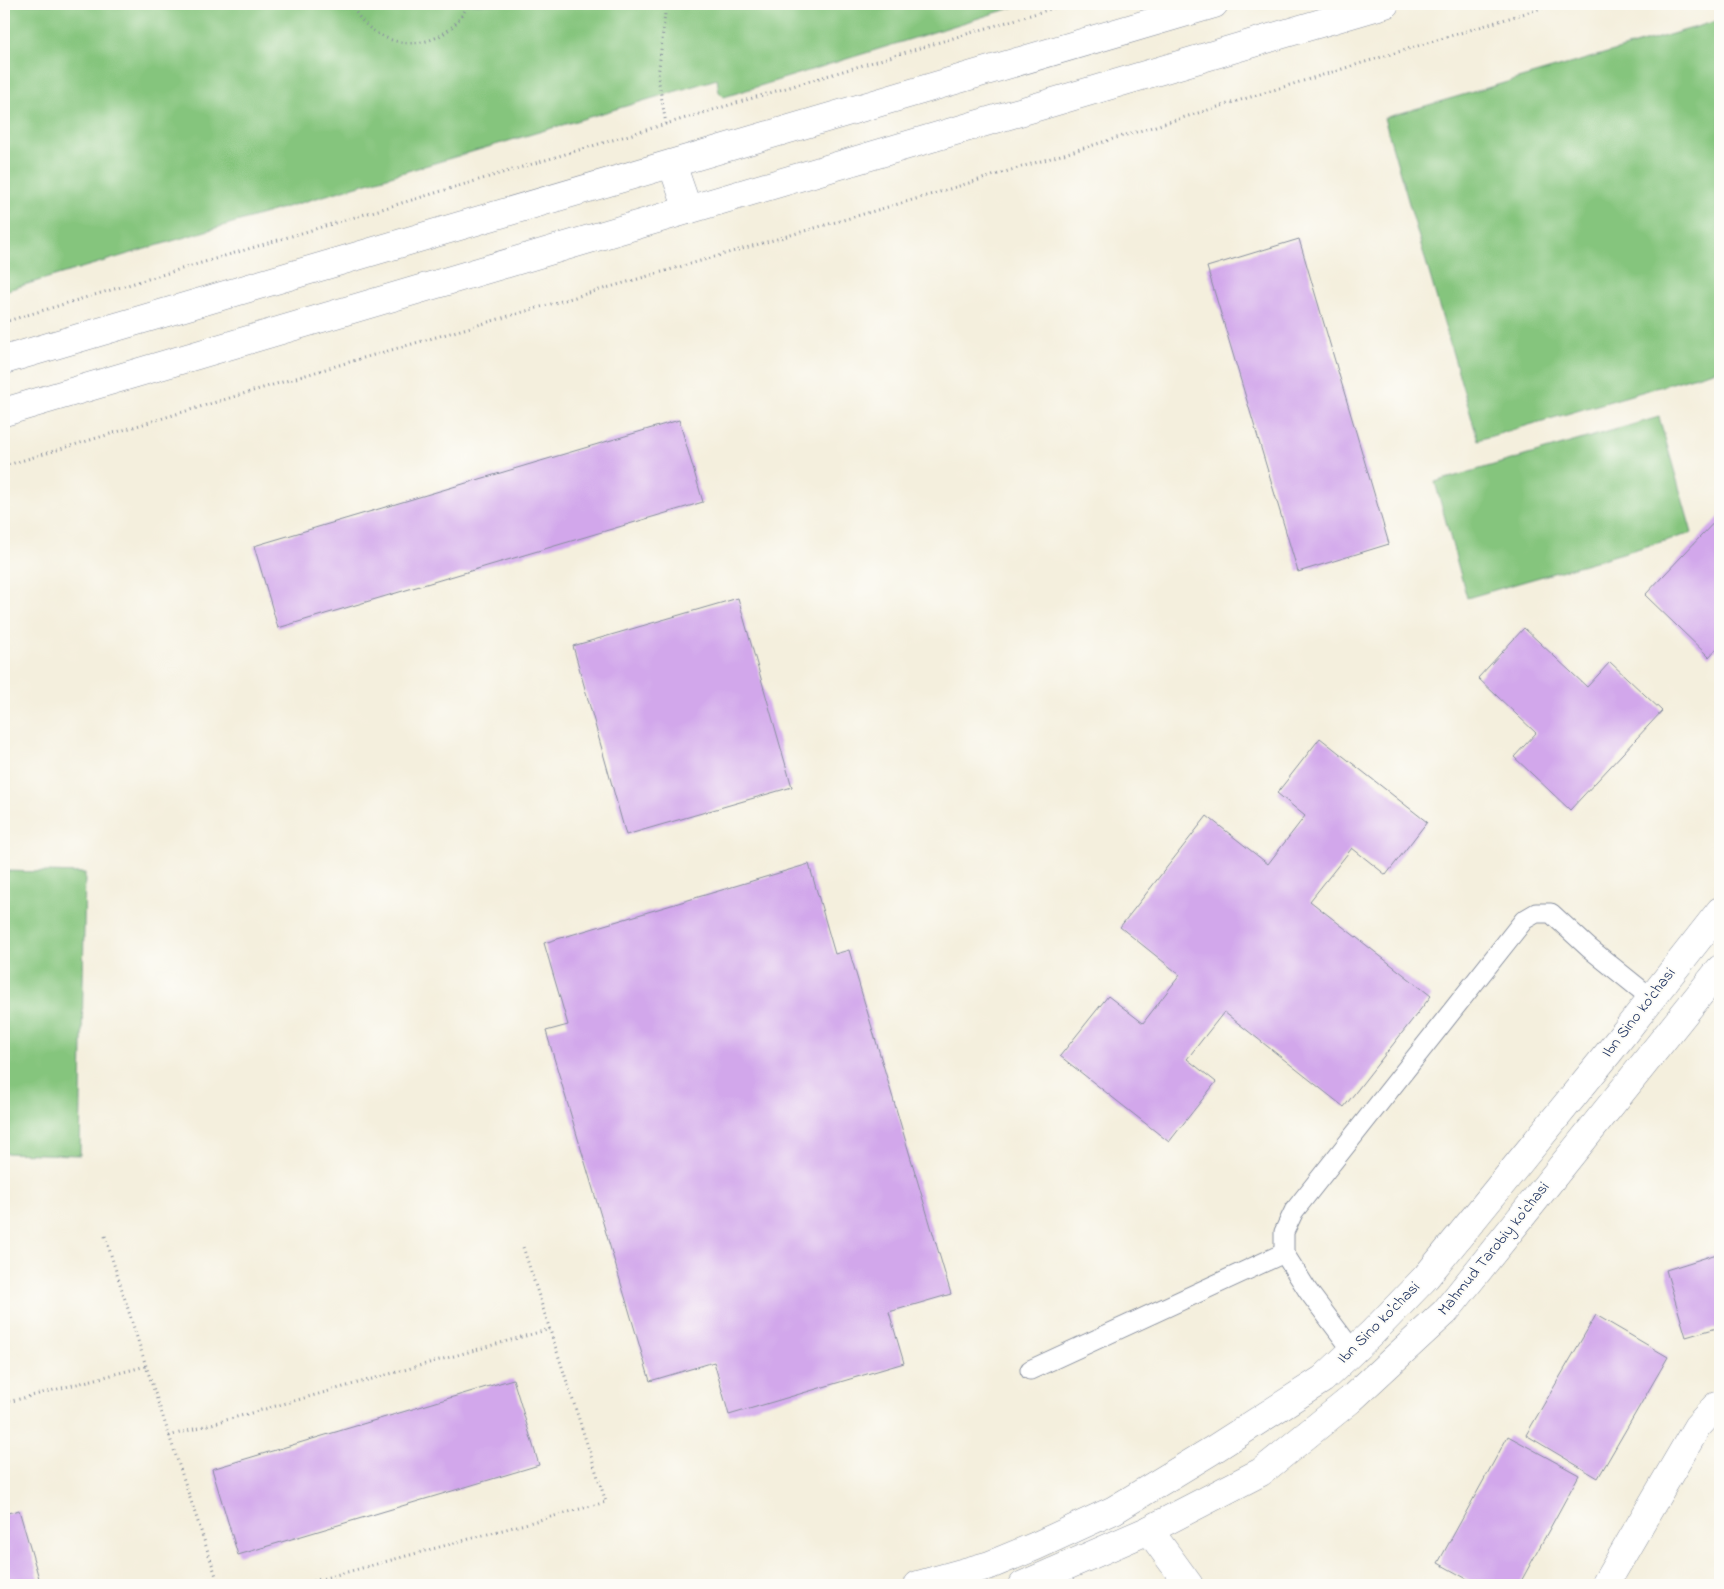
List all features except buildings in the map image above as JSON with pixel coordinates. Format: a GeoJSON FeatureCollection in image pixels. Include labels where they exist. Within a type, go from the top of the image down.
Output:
{"type":"FeatureCollection","features":[{"type":"Feature","properties":{"kind":"street"},"geometry":{"type":"LineString","coordinates":[[4,360],[1214,4]]}},
{"type":"Feature","properties":{"kind":"street"},"geometry":{"type":"LineString","coordinates":[[4,412],[1386,4]]}},
{"type":"Feature","properties":{"kind":"street"},"geometry":{"type":"LineString","coordinates":[[672,164],[688,210]]}},
{"type":"Feature","properties":{"kind":"street","name":"Ibn Sino ko'chasi"},"geometry":{"type":"LineString","coordinates":[[918,1585],[990,1565],[1114,1510],[1211,1451],[1323,1379],[1426,1277],[1720,910]]}},
{"type":"Feature","properties":{"kind":"street","name":"Mahmud Tarobiy ko'chasi"},"geometry":{"type":"LineString","coordinates":[[1023,1585],[1149,1530],[1261,1472],[1350,1400],[1445,1312],[1720,969]]}},
{"type":"Feature","properties":{"kind":"street"},"geometry":{"type":"LineString","coordinates":[[1605,1585],[1696,1427],[1716,1406],[1720,1405]]}},
{"type":"Feature","properties":{"kind":"street"},"geometry":{"type":"LineString","coordinates":[[1149,1530],[1189,1585]]}},
{"type":"Feature","properties":{"kind":"lane"},"geometry":{"type":"LineString","coordinates":[[1353,1351],[1308,1291],[1284,1253],[1284,1232],[1294,1211],[1524,920],[1536,913],[1552,913],[1589,948],[1651,998]]}},
{"type":"Feature","properties":{"kind":"lane"},"geometry":{"type":"LineString","coordinates":[[1030,1370],[1284,1253]]}},
{"type":"Feature","properties":{"kind":"path"},"geometry":{"type":"LineString","coordinates":[[351,4],[357,16],[371,31],[390,41],[410,43],[431,40],[449,30],[469,4]]}},
{"type":"Feature","properties":{"kind":"path"},"geometry":{"type":"LineString","coordinates":[[666,4],[658,76],[666,124]]}},
{"type":"Feature","properties":{"kind":"path"},"geometry":{"type":"LineString","coordinates":[[4,322],[1067,4]]}},
{"type":"Feature","properties":{"kind":"path"},"geometry":{"type":"LineString","coordinates":[[4,466],[339,365],[933,194],[1555,4]]}},
{"type":"Feature","properties":{"kind":"path"},"geometry":{"type":"LineString","coordinates":[[106,1236],[146,1366],[219,1585]]}},
{"type":"Feature","properties":{"kind":"path"},"geometry":{"type":"LineString","coordinates":[[299,1585],[606,1502],[522,1244]]}},
{"type":"Feature","properties":{"kind":"path"},"geometry":{"type":"LineString","coordinates":[[169,1436],[550,1329]]}},
{"type":"Feature","properties":{"kind":"path"},"geometry":{"type":"LineString","coordinates":[[4,1404],[146,1366]]}},
{"type":"Feature","properties":{"kind":"green space"},"geometry":{"type":"Polygon","coordinates":[[[4,4],[1024,4],[724,97],[719,92],[717,79],[4,291],[4,4]]]}},
{"type":"Feature","properties":{"kind":"green space"},"geometry":{"type":"Polygon","coordinates":[[[1720,20],[1720,369],[1478,440],[1384,118],[1720,20]]]}},
{"type":"Feature","properties":{"kind":"green space"},"geometry":{"type":"Polygon","coordinates":[[[1659,417],[1692,533],[1467,598],[1435,482],[1659,417]]]}},
{"type":"Feature","properties":{"kind":"green space"},"geometry":{"type":"Polygon","coordinates":[[[4,871],[85,873],[80,1155],[4,1153],[4,871]]]}}]}
